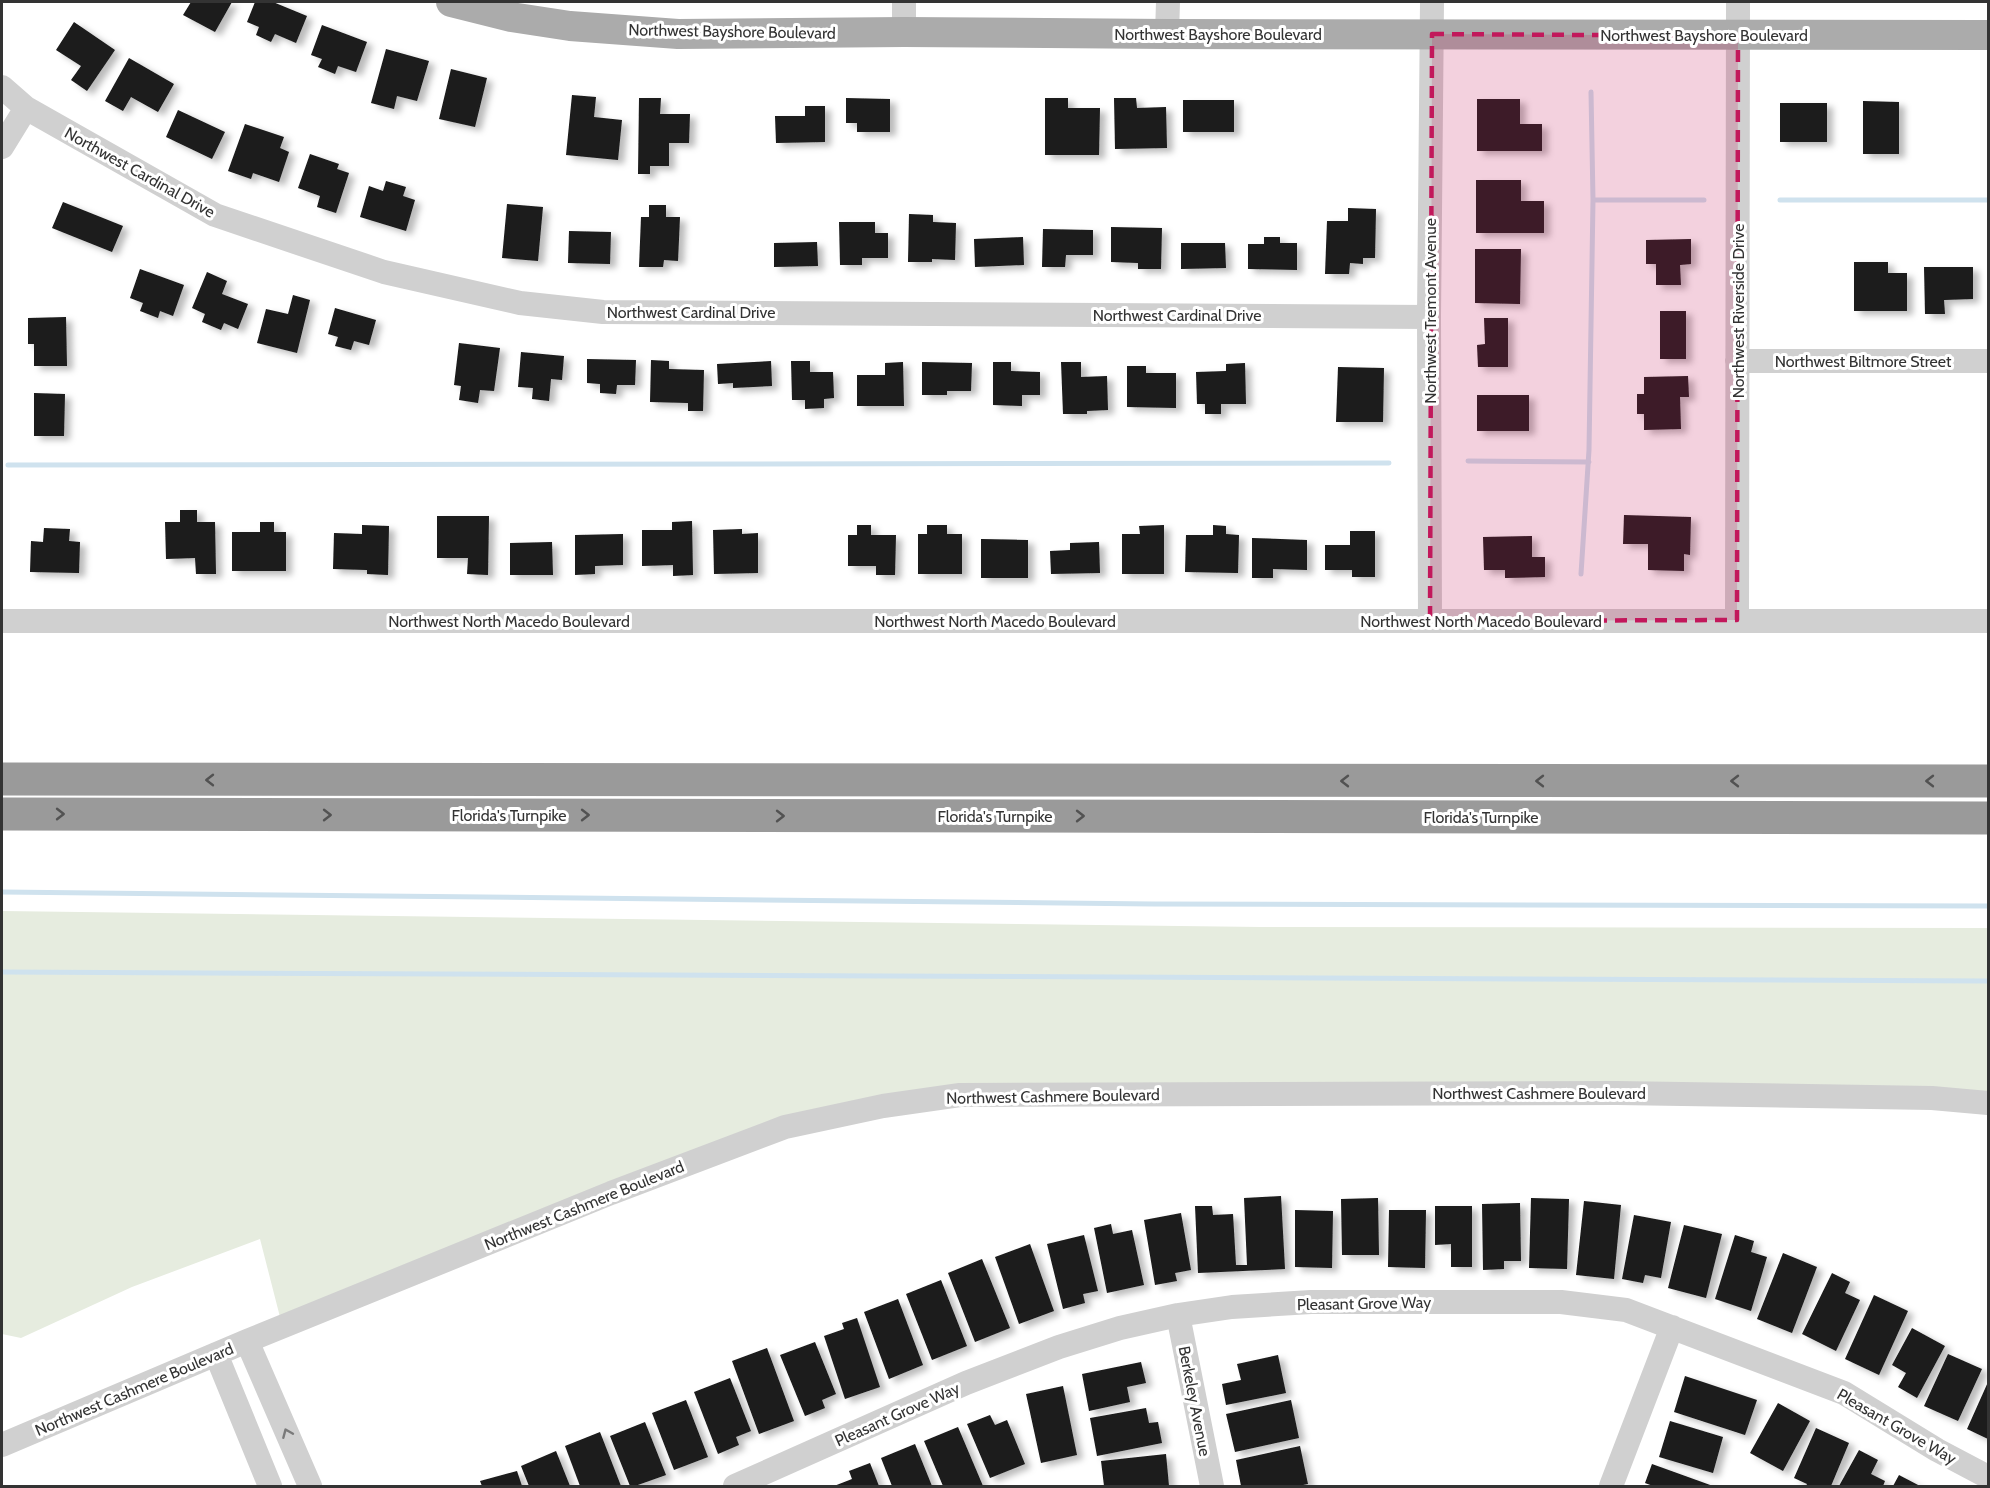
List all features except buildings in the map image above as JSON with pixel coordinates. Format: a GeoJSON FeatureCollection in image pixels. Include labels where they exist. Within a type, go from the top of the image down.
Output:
{"type":"FeatureCollection","features":[{"type":"Feature","properties":{"kind":"highway"},"geometry":{"type":"LineString","coordinates":[[2,779],[1989,781]]}},
{"type":"Feature","properties":{"kind":"highway","name":"Florida's Turnpike"},"geometry":{"type":"LineString","coordinates":[[2,814],[1989,818]]}},
{"type":"Feature","properties":{"kind":"main road","name":"Northwest Bayshore Boulevard"},"geometry":{"type":"LineString","coordinates":[[451,2],[511,17],[570,26],[678,34],[904,32],[1989,36]]}},
{"type":"Feature","properties":{"kind":"street"},"geometry":{"type":"LineString","coordinates":[[904,2],[904,32]]}},
{"type":"Feature","properties":{"kind":"street"},"geometry":{"type":"LineString","coordinates":[[1167,34],[1168,2]]}},
{"type":"Feature","properties":{"kind":"street","name":"Northwest Tremont Avenue"},"geometry":{"type":"LineString","coordinates":[[1430,621],[1429,317],[1432,2]]}},
{"type":"Feature","properties":{"kind":"street","name":"Northwest Riverside Drive"},"geometry":{"type":"LineString","coordinates":[[1737,620],[1738,2]]}},
{"type":"Feature","properties":{"kind":"street","name":"Northwest Cardinal Drive"},"geometry":{"type":"LineString","coordinates":[[2,87],[26,108],[215,215],[384,272],[520,303],[603,312],[1429,317]]}},
{"type":"Feature","properties":{"kind":"street"},"geometry":{"type":"LineString","coordinates":[[2,147],[26,108]]}},
{"type":"Feature","properties":{"kind":"street","name":"Northwest Biltmore Street"},"geometry":{"type":"LineString","coordinates":[[1737,361],[1989,361]]}},
{"type":"Feature","properties":{"kind":"street","name":"Northwest North Macedo Boulevard"},"geometry":{"type":"LineString","coordinates":[[2,621],[1989,621]]}},
{"type":"Feature","properties":{"kind":"street"},"geometry":{"type":"LineString","coordinates":[[269,780],[269,814]]}},
{"type":"Feature","properties":{"kind":"street","name":"Northwest Cashmere Boulevard"},"geometry":{"type":"LineString","coordinates":[[2,1445],[247,1341],[642,1180],[785,1127],[884,1106],[960,1095],[1617,1093],[1932,1098],[1989,1103]]}},
{"type":"Feature","properties":{"kind":"street","name":"Pleasant Grove Way"},"geometry":{"type":"LineString","coordinates":[[735,1486],[987,1375],[1059,1347],[1110,1331],[1178,1315],[1232,1307],[1311,1302],[1561,1302],[1626,1311],[1844,1393],[1937,1450],[1989,1477]]}},
{"type":"Feature","properties":{"kind":"street","name":"Berkeley Avenue"},"geometry":{"type":"LineString","coordinates":[[1178,1315],[1212,1486]]}},
{"type":"Feature","properties":{"kind":"street"},"geometry":{"type":"LineString","coordinates":[[1611,1486],[1672,1327]]}},
{"type":"Feature","properties":{"kind":"street"},"geometry":{"type":"LineString","coordinates":[[247,1341],[309,1486]]}},
{"type":"Feature","properties":{"kind":"street"},"geometry":{"type":"LineString","coordinates":[[216,1354],[268,1481],[299,1460]]}},
{"type":"Feature","properties":{"kind":"highlighted area"},"geometry":{"type":"Polygon","coordinates":[[[1432,34],[1738,36],[1737,620],[1430,621],[1432,34]]]}},
{"type":"Feature","properties":{"kind":"shaded area"},"geometry":{"type":"Polygon","coordinates":[[[2,911],[1261,927],[1988,928],[1988,1093],[881,1097],[280,1317],[260,1239],[132,1287],[21,1338],[2,1334],[2,911]]]}},
{"type":"Feature","properties":{"kind":"waterway"},"geometry":{"type":"LineString","coordinates":[[1581,574],[1589,450],[1593,200],[1591,92]]}},
{"type":"Feature","properties":{"kind":"waterway"},"geometry":{"type":"LineString","coordinates":[[1593,200],[1704,200]]}},
{"type":"Feature","properties":{"kind":"waterway"},"geometry":{"type":"LineString","coordinates":[[1780,200],[1988,200]]}},
{"type":"Feature","properties":{"kind":"waterway"},"geometry":{"type":"LineString","coordinates":[[1468,461],[1589,462]]}},
{"type":"Feature","properties":{"kind":"waterway"},"geometry":{"type":"LineString","coordinates":[[8,465],[1389,463]]}},
{"type":"Feature","properties":{"kind":"waterway"},"geometry":{"type":"LineString","coordinates":[[2,892],[1153,904],[1988,906]]}},
{"type":"Feature","properties":{"kind":"waterway"},"geometry":{"type":"LineString","coordinates":[[2,972],[1988,981]]}}]}
